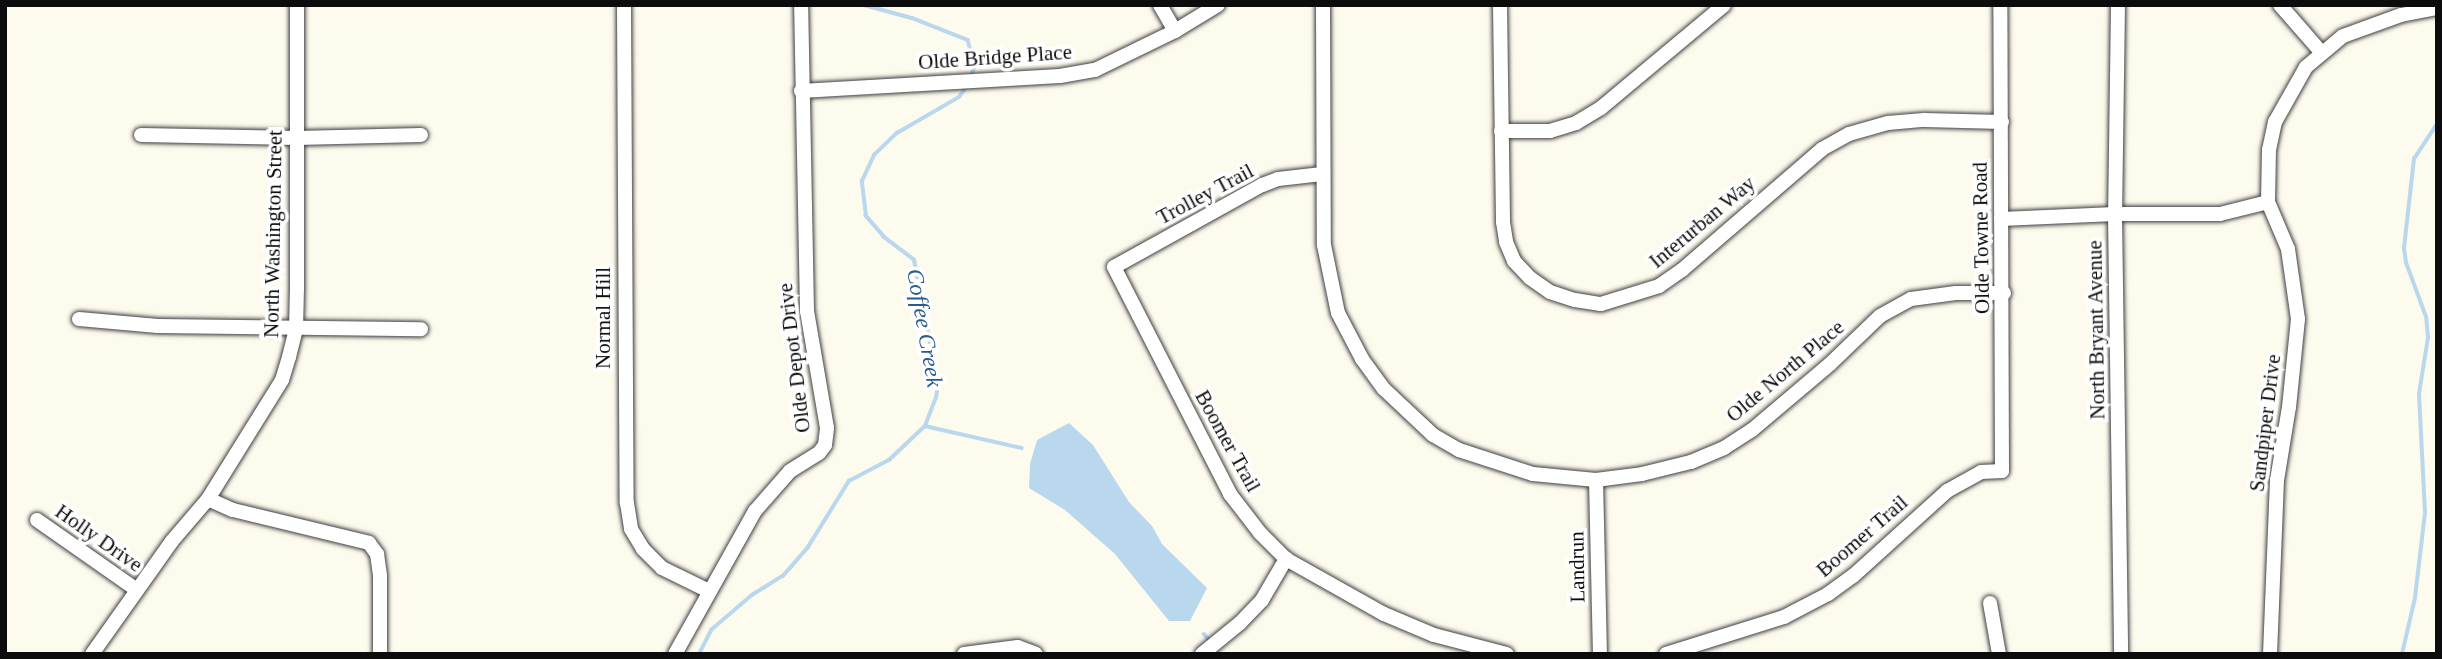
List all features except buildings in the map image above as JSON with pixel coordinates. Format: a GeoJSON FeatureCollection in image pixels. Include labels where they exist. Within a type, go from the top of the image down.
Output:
{"type":"FeatureCollection","features":[{"type":"Feature","properties":{"kind":"street","name":"North Washington Street"},"geometry":{"type":"LineString","coordinates":[[92,654],[137,590],[208,499],[282,380],[296,329],[297,5]]}},
{"type":"Feature","properties":{"kind":"street","name":"Normal Hill"},"geometry":{"type":"LineString","coordinates":[[624,5],[624,431],[627,503],[631,529],[643,548],[662,568],[709,591]]}},
{"type":"Feature","properties":{"kind":"street","name":"Olde Depot Drive"},"geometry":{"type":"LineString","coordinates":[[675,654],[755,511],[790,471],[819,453],[825,445],[827,428],[807,311],[801,5]]}},
{"type":"Feature","properties":{"kind":"street"},"geometry":{"type":"LineString","coordinates":[[1160,5],[1175,32]]}},
{"type":"Feature","properties":{"kind":"street","name":"Olde Bridge Place"},"geometry":{"type":"LineString","coordinates":[[801,91],[1060,76],[1095,70],[1175,32],[1218,5]]}},
{"type":"Feature","properties":{"kind":"street","name":"Olde North Place"},"geometry":{"type":"LineString","coordinates":[[1323,5],[1321,174],[1324,245],[1338,313],[1362,359],[1384,389],[1433,435],[1459,450],[1533,474],[1596,480],[1642,474],[1690,462],[1724,448],[1752,430],[1820,373],[1880,316],[1911,299],[1956,293],[2004,293]]}},
{"type":"Feature","properties":{"kind":"street","name":"Interurban Way"},"geometry":{"type":"LineString","coordinates":[[1500,5],[1503,222],[1514,261],[1550,292],[1575,300],[1601,303],[1659,286],[1682,270],[1822,149],[1849,134],[1888,123],[2002,121]]}},
{"type":"Feature","properties":{"kind":"street","name":"Olde Towne Road"},"geometry":{"type":"LineString","coordinates":[[2000,5],[2004,293],[2002,471]]}},
{"type":"Feature","properties":{"kind":"street","name":"North Bryant Avenue"},"geometry":{"type":"LineString","coordinates":[[2118,5],[2115,214],[2121,654]]}},
{"type":"Feature","properties":{"kind":"street"},"geometry":{"type":"LineString","coordinates":[[2280,5],[2321,51]]}},
{"type":"Feature","properties":{"kind":"street"},"geometry":{"type":"LineString","coordinates":[[1501,131],[1550,131],[1576,123],[1601,108],[1720,7]]}},
{"type":"Feature","properties":{"kind":"street"},"geometry":{"type":"LineString","coordinates":[[2001,219],[2115,214],[2220,214],[2268,202],[2269,150],[2275,121],[2306,67],[2321,51],[2343,37],[2372,24],[2437,8]]}},
{"type":"Feature","properties":{"kind":"street"},"geometry":{"type":"LineString","coordinates":[[141,135],[297,138],[421,135]]}},
{"type":"Feature","properties":{"kind":"street","name":"Trolley Trail"},"geometry":{"type":"LineString","coordinates":[[1114,267],[1262,185],[1279,179],[1321,174]]}},
{"type":"Feature","properties":{"kind":"street","name":"Sandpiper Drive"},"geometry":{"type":"LineString","coordinates":[[2268,202],[2288,249],[2298,319],[2289,407],[2277,480],[2270,654]]}},
{"type":"Feature","properties":{"kind":"street","name":"Boomer Trail"},"geometry":{"type":"LineString","coordinates":[[1114,267],[1230,494],[1260,533],[1286,559],[1317,579],[1396,619],[1434,635],[1507,654]]}},
{"type":"Feature","properties":{"kind":"street"},"geometry":{"type":"LineString","coordinates":[[79,318],[158,326],[421,329]]}},
{"type":"Feature","properties":{"kind":"street","name":"Boomer Trail"},"geometry":{"type":"LineString","coordinates":[[1666,654],[1784,617],[1828,594],[1853,576],[1947,491],[1981,472],[2002,471]]}},
{"type":"Feature","properties":{"kind":"street","name":"Landrun"},"geometry":{"type":"LineString","coordinates":[[1596,480],[1600,654]]}},
{"type":"Feature","properties":{"kind":"street"},"geometry":{"type":"LineString","coordinates":[[208,499],[233,509],[369,543],[376,554],[380,576],[380,654]]}},
{"type":"Feature","properties":{"kind":"street","name":"Holly Drive"},"geometry":{"type":"LineString","coordinates":[[37,520],[137,590]]}},
{"type":"Feature","properties":{"kind":"street"},"geometry":{"type":"LineString","coordinates":[[1202,654],[1240,623],[1262,600],[1286,559]]}},
{"type":"Feature","properties":{"kind":"street"},"geometry":{"type":"LineString","coordinates":[[1990,603],[1999,654]]}},
{"type":"Feature","properties":{"kind":"street"},"geometry":{"type":"LineString","coordinates":[[964,654],[1018,647],[1036,654]]}},
{"type":"Feature","properties":{"kind":"water"},"geometry":{"type":"Polygon","coordinates":[[[1069,423],[1093,445],[1129,502],[1152,526],[1162,544],[1207,588],[1190,621],[1169,621],[1115,554],[1065,510],[1029,488],[1030,464],[1037,440],[1069,423]]]}},
{"type":"Feature","properties":{"kind":"waterway","name":"Coffee Creek"},"geometry":{"type":"LineString","coordinates":[[864,5],[912,18],[968,40],[975,67],[971,77]]}},
{"type":"Feature","properties":{"kind":"waterway","name":"Coffee Creek"},"geometry":{"type":"LineString","coordinates":[[699,654],[711,630],[752,595],[783,576],[808,547],[849,481],[889,460],[925,426],[938,385],[914,260],[884,237],[866,216],[862,181],[874,155],[897,133],[959,97],[968,85]]}},
{"type":"Feature","properties":{"kind":"waterway"},"geometry":{"type":"LineString","coordinates":[[2402,654],[2415,598],[2425,513],[2419,394],[2428,338],[2426,317],[2406,263],[2404,248],[2414,159],[2437,124]]}},
{"type":"Feature","properties":{"kind":"waterway"},"geometry":{"type":"LineString","coordinates":[[925,426],[1022,448]]}},
{"type":"Feature","properties":{"kind":"waterway"},"geometry":{"type":"LineString","coordinates":[[1204,634],[1212,643]]}}]}
